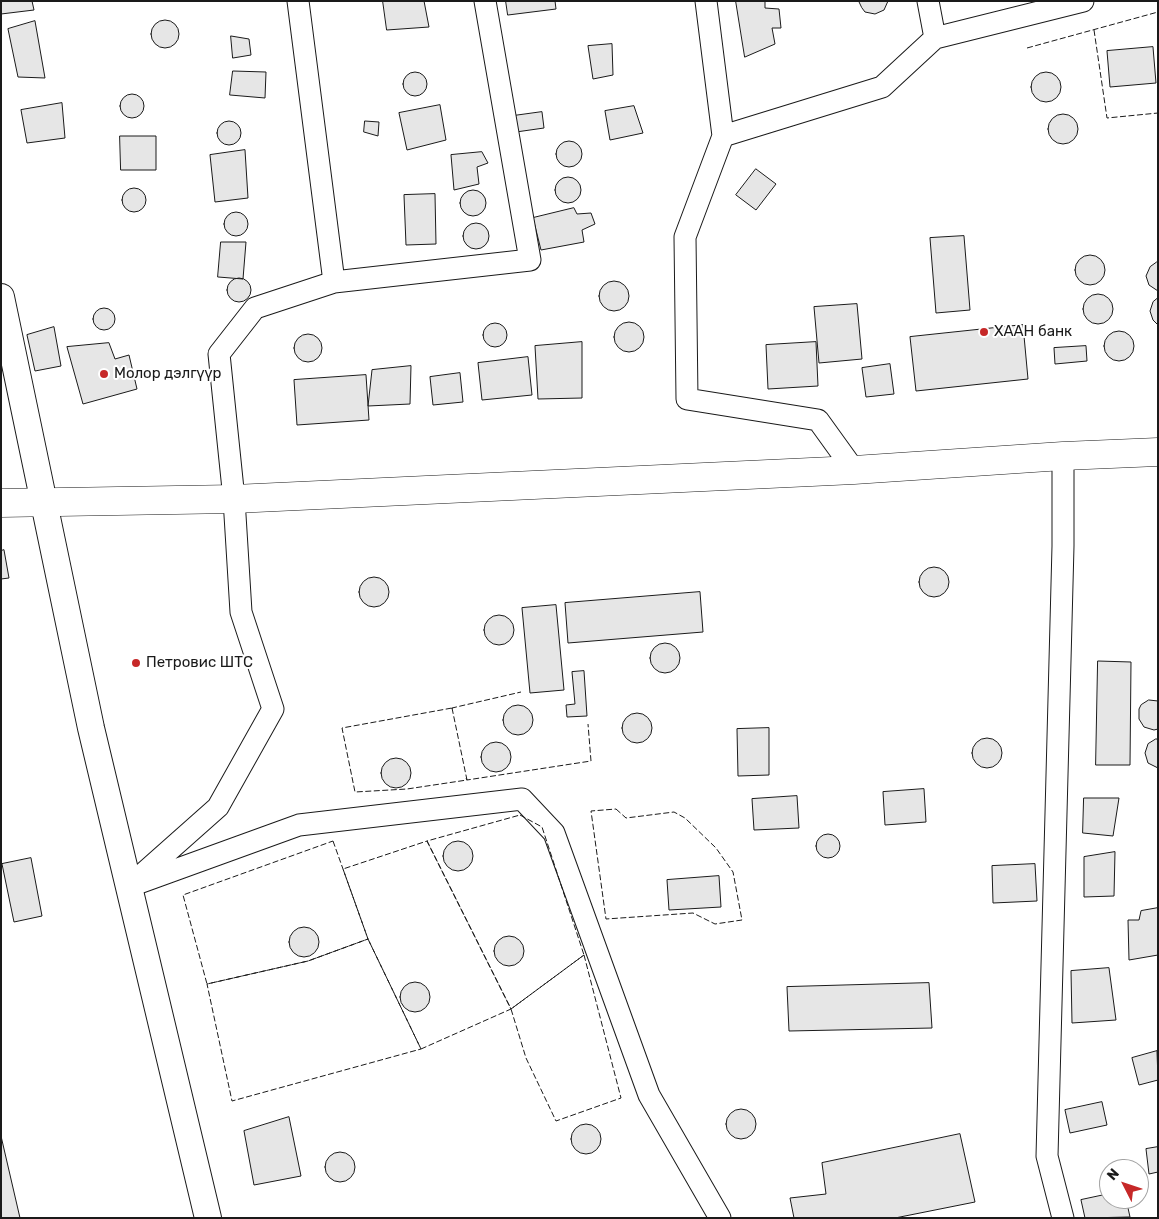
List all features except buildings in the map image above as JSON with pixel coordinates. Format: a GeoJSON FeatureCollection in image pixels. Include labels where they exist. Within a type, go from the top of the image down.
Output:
{"type":"FeatureCollection","features":[{"type":"Feature","properties":{"kind":"highway"},"geometry":{"type":"LineString","coordinates":[[1,503],[234,498],[854,470],[1063,456],[1158,452]]}},
{"type":"Feature","properties":{"kind":"street"},"geometry":{"type":"LineString","coordinates":[[298,1],[334,282]]}},
{"type":"Feature","properties":{"kind":"street"},"geometry":{"type":"LineString","coordinates":[[128,887],[218,807],[273,709],[241,612],[234,498],[218,354],[255,308],[334,282],[530,260],[485,1]]}},
{"type":"Feature","properties":{"kind":"street"},"geometry":{"type":"LineString","coordinates":[[706,1],[723,136],[685,238],[687,399],[818,420],[854,470]]}},
{"type":"Feature","properties":{"kind":"street"},"geometry":{"type":"LineString","coordinates":[[928,1],[935,38]]}},
{"type":"Feature","properties":{"kind":"street"},"geometry":{"type":"LineString","coordinates":[[723,136],[882,87],[935,38],[1083,1]]}},
{"type":"Feature","properties":{"kind":"street"},"geometry":{"type":"LineString","coordinates":[[1,297],[45,501],[81,682],[128,887],[208,1218]]}},
{"type":"Feature","properties":{"kind":"street"},"geometry":{"type":"LineString","coordinates":[[1063,456],[1063,546],[1047,1156],[1063,1218]]}},
{"type":"Feature","properties":{"kind":"street"},"geometry":{"type":"LineString","coordinates":[[128,887],[299,825],[522,798],[554,833],[649,1095],[720,1218]]}},
{"type":"Feature","properties":{"kind":"fence"},"geometry":{"type":"LineString","coordinates":[[1027,48],[1158,12]]}},
{"type":"Feature","properties":{"kind":"fence"},"geometry":{"type":"LineString","coordinates":[[1094,30],[1107,118],[1158,113]]}},
{"type":"Feature","properties":{"kind":"fence"},"geometry":{"type":"LineString","coordinates":[[452,709],[521,692]]}},
{"type":"Feature","properties":{"kind":"fence"},"geometry":{"type":"LineString","coordinates":[[452,708],[467,780],[407,789],[355,792],[342,728],[452,708]]}},
{"type":"Feature","properties":{"kind":"fence"},"geometry":{"type":"LineString","coordinates":[[466,778],[467,780],[591,761],[588,724]]}},
{"type":"Feature","properties":{"kind":"fence"},"geometry":{"type":"LineString","coordinates":[[616,809],[626,818],[674,812],[685,818],[716,848],[733,872],[742,920],[715,924],[693,913],[606,919],[591,811],[616,809]]}},
{"type":"Feature","properties":{"kind":"fence"},"geometry":{"type":"LineString","coordinates":[[520,815],[542,827],[584,955],[511,1009],[427,841],[520,815]]}},
{"type":"Feature","properties":{"kind":"fence"},"geometry":{"type":"LineString","coordinates":[[333,841],[368,939],[308,961],[207,984],[183,895],[333,841]]}},
{"type":"Feature","properties":{"kind":"fence"},"geometry":{"type":"LineString","coordinates":[[427,841],[511,1009],[421,1049],[368,939],[343,869],[427,841]]}},
{"type":"Feature","properties":{"kind":"fence"},"geometry":{"type":"LineString","coordinates":[[368,939],[421,1049],[232,1101],[207,984],[308,961],[368,939]]}},
{"type":"Feature","properties":{"kind":"fence"},"geometry":{"type":"LineString","coordinates":[[584,955],[621,1098],[556,1121],[526,1058],[511,1009],[584,955]]}},
{"type":"Feature","properties":{"kind":"place","name":"ХААН банк"},"geometry":{"type":"Point","coordinates":[984,332]}},
{"type":"Feature","properties":{"kind":"place","name":"Молор дэлгүүр"},"geometry":{"type":"Point","coordinates":[104,374]}},
{"type":"Feature","properties":{"kind":"place","name":"Петровис ШТС"},"geometry":{"type":"Point","coordinates":[136,663]}}]}
